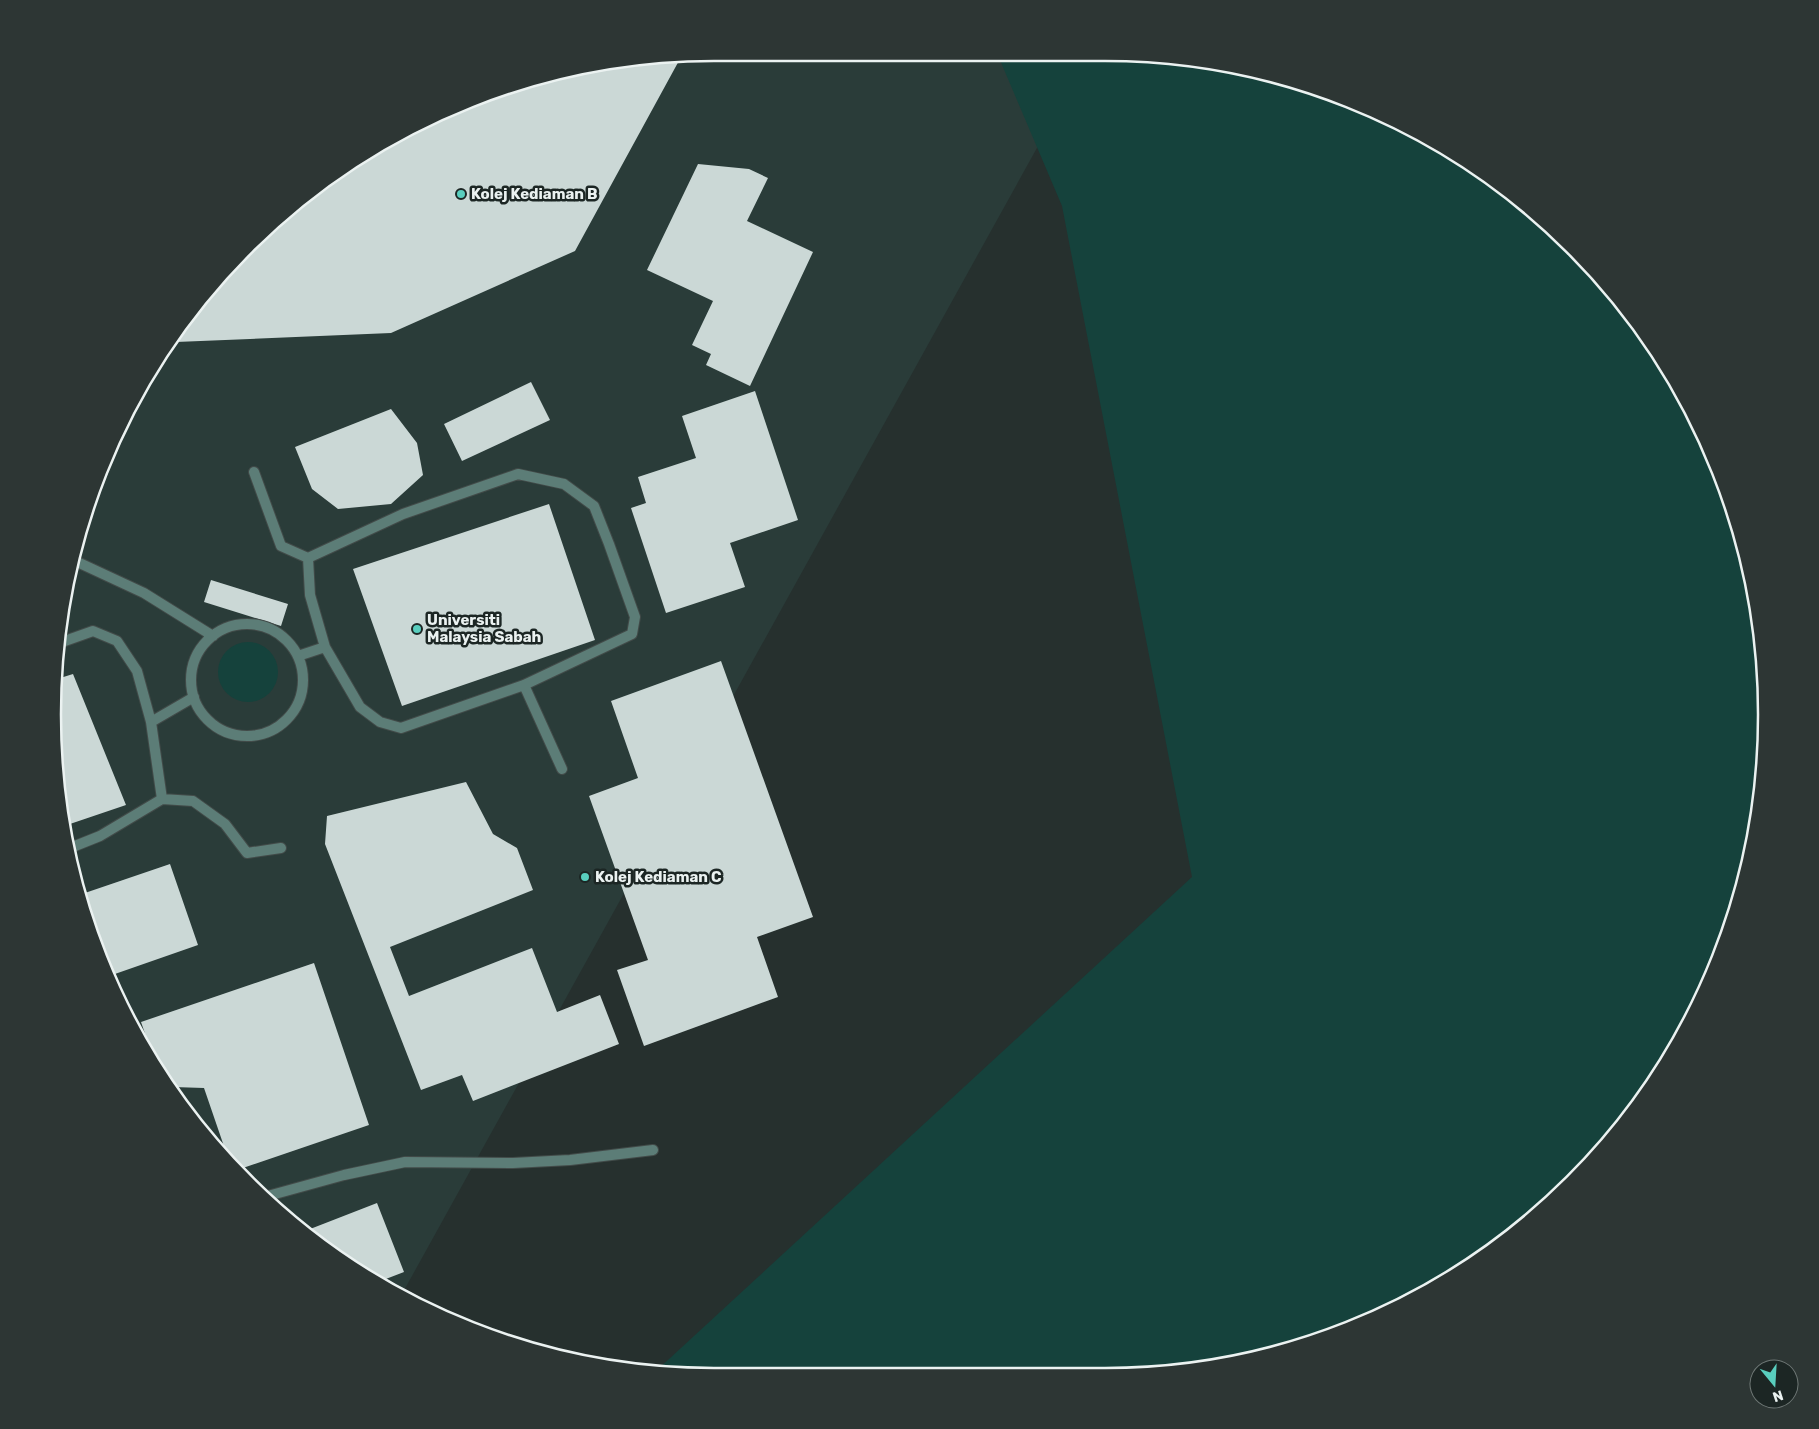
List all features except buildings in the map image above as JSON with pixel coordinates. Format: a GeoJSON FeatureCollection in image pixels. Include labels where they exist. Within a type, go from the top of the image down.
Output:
{"type":"FeatureCollection","features":[{"type":"Feature","properties":{"kind":"lane"},"geometry":{"type":"LineString","coordinates":[[254,472],[281,546],[308,558],[403,514],[518,474],[564,484],[594,506],[635,617],[632,634],[524,685],[401,728],[380,722],[360,707],[325,647],[310,595],[308,558]]}},
{"type":"Feature","properties":{"kind":"lane"},"geometry":{"type":"LineString","coordinates":[[80,563],[144,593],[213,636]]}},
{"type":"Feature","properties":{"kind":"lane"},"geometry":{"type":"LineString","coordinates":[[254,624],[280,634],[291,644],[298,656],[303,674],[302,692],[295,709],[283,723],[268,732],[250,736],[231,734],[215,726],[202,713],[194,697],[191,684],[192,670],[196,657],[213,636],[225,629],[239,625],[254,624]]}},
{"type":"Feature","properties":{"kind":"lane"},"geometry":{"type":"LineString","coordinates":[[66,640],[93,630],[117,641],[137,672],[150,722],[162,799]]}},
{"type":"Feature","properties":{"kind":"lane"},"geometry":{"type":"LineString","coordinates":[[298,656],[325,647]]}},
{"type":"Feature","properties":{"kind":"lane"},"geometry":{"type":"LineString","coordinates":[[524,685],[562,770]]}},
{"type":"Feature","properties":{"kind":"lane"},"geometry":{"type":"LineString","coordinates":[[150,722],[194,697]]}},
{"type":"Feature","properties":{"kind":"lane"},"geometry":{"type":"LineString","coordinates":[[75,846],[100,836],[162,799],[193,801],[225,824],[247,853],[281,848]]}},
{"type":"Feature","properties":{"kind":"lane"},"geometry":{"type":"LineString","coordinates":[[272,1195],[344,1175],[405,1162],[513,1163],[551,1161],[653,1150]]}},
{"type":"Feature","properties":{"kind":"shaded area","name":"Universiti Malaysia Sabah"},"geometry":{"type":"Polygon","coordinates":[[[714,61],[1085,61],[405,1289],[388,1280],[352,1258],[284,1206],[223,1145],[196,1112],[171,1077],[129,1003],[111,964],[84,884],[67,800],[63,757],[61,714],[67,629],[74,587],[96,505],[111,465],[149,388],[171,352],[223,284],[284,223],[352,171],[388,149],[465,111],[505,96],[587,74],[629,67],[672,63],[714,61]]]}},
{"type":"Feature","properties":{"kind":"green space"},"geometry":{"type":"Polygon","coordinates":[[[1000,61],[1104,61],[1190,67],[1232,74],[1314,96],[1354,111],[1393,129],[1467,171],[1535,223],[1596,284],[1648,352],[1690,426],[1708,465],[1723,505],[1745,587],[1752,629],[1756,672],[1758,714],[1756,757],[1752,800],[1745,842],[1723,924],[1708,964],[1670,1041],[1648,1077],[1596,1145],[1535,1206],[1502,1233],[1467,1258],[1431,1280],[1354,1318],[1314,1333],[1232,1355],[1190,1362],[1147,1366],[1104,1368],[714,1368],[662,1365],[1192,877],[1062,206],[1000,61]]]}},
{"type":"Feature","properties":{"kind":"green space"},"geometry":{"type":"Polygon","coordinates":[[[242,642],[254,642],[265,647],[273,655],[278,666],[276,684],[265,697],[254,702],[242,702],[231,697],[223,689],[218,678],[218,666],[223,655],[231,647],[242,642]]]}},
{"type":"Feature","properties":{"kind":"place","name":"Kolej Kediaman B"},"geometry":{"type":"Point","coordinates":[461,194]}},
{"type":"Feature","properties":{"kind":"place","name":"Universiti Malaysia Sabah"},"geometry":{"type":"Point","coordinates":[417,629]}},
{"type":"Feature","properties":{"kind":"place","name":"Kolej Kediaman C"},"geometry":{"type":"Point","coordinates":[585,877]}}]}
